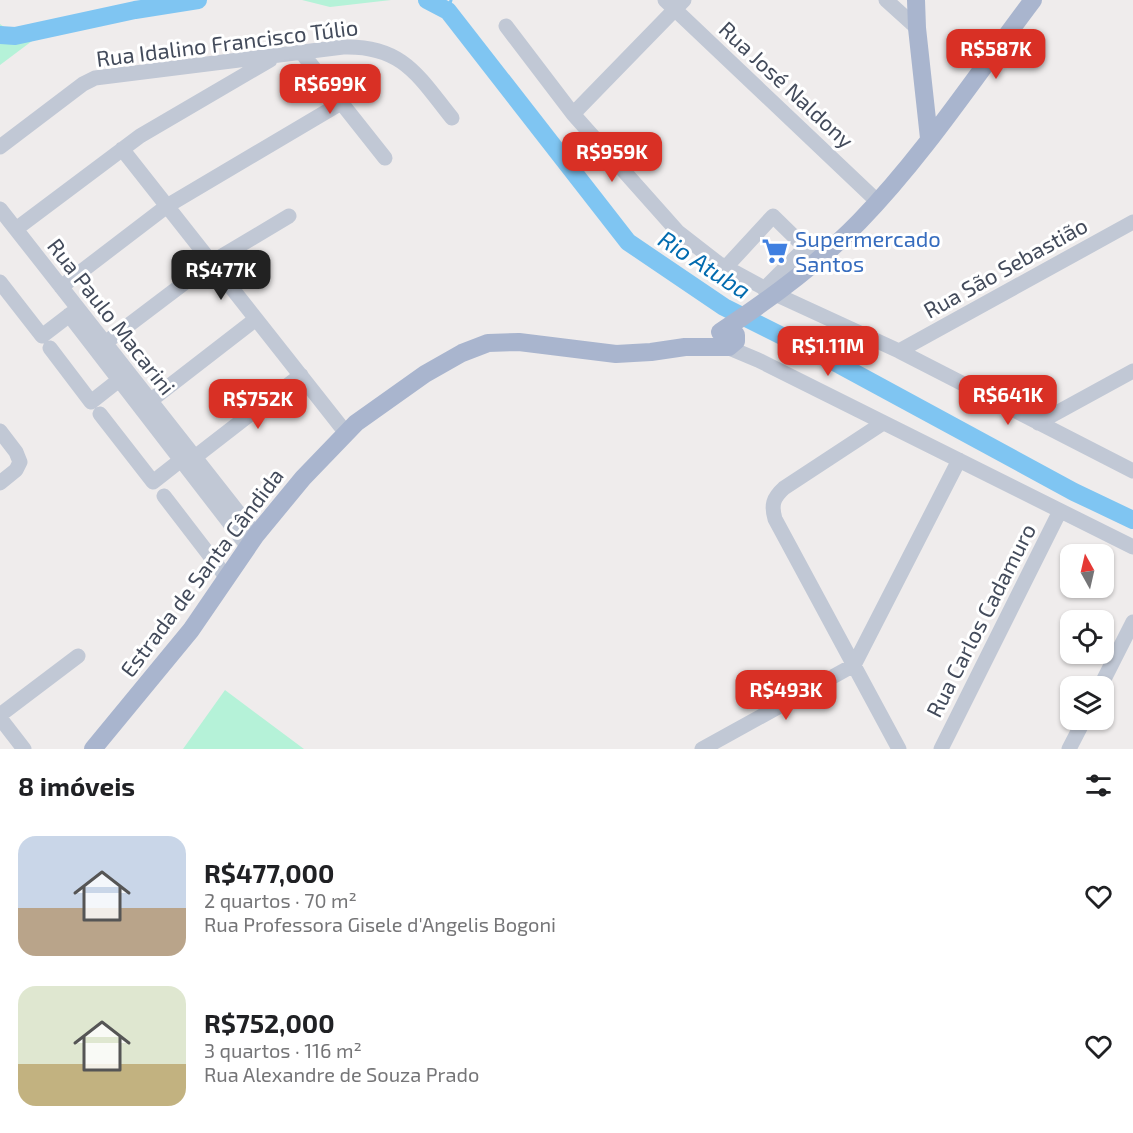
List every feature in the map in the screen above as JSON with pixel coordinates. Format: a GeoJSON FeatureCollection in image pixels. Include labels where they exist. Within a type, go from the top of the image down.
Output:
{"type":"FeatureCollection","features":[{"type":"Feature","properties":{"kind":"main road"},"geometry":{"type":"LineString","coordinates":[[916,0],[929,138]]}},
{"type":"Feature","properties":{"kind":"main road"},"geometry":{"type":"LineString","coordinates":[[730,335],[758,307],[769,292],[812,254],[878,202],[1034,0]]}},
{"type":"Feature","properties":{"kind":"main road","name":"Estrada de Santa Cândida"},"geometry":{"type":"LineString","coordinates":[[93,749],[173,653],[285,498],[346,433],[370,421],[434,368],[476,346],[488,343],[519,342],[616,354],[685,347],[730,335]]}},
{"type":"Feature","properties":{"kind":"street"},"geometry":{"type":"LineString","coordinates":[[885,0],[917,28]]}},
{"type":"Feature","properties":{"kind":"street"},"geometry":{"type":"LineString","coordinates":[[573,114],[674,3]]}},
{"type":"Feature","properties":{"kind":"street","name":"Rua José Naldony"},"geometry":{"type":"LineString","coordinates":[[674,3],[878,202]]}},
{"type":"Feature","properties":{"kind":"street"},"geometry":{"type":"LineString","coordinates":[[506,26],[573,114],[678,232],[726,267],[769,292],[899,351],[1133,471]]}},
{"type":"Feature","properties":{"kind":"street","name":"Rua Idalino Francisco Túlio"},"geometry":{"type":"LineString","coordinates":[[0,147],[83,84],[95,78],[358,46],[389,53],[399,58],[416,74],[452,118]]}},
{"type":"Feature","properties":{"kind":"street"},"geometry":{"type":"LineString","coordinates":[[302,52],[385,158]]}},
{"type":"Feature","properties":{"kind":"street"},"geometry":{"type":"LineString","coordinates":[[16,229],[140,136],[276,57]]}},
{"type":"Feature","properties":{"kind":"street"},"geometry":{"type":"LineString","coordinates":[[61,287],[167,206],[342,103]]}},
{"type":"Feature","properties":{"kind":"street"},"geometry":{"type":"LineString","coordinates":[[122,149],[346,433]]}},
{"type":"Feature","properties":{"kind":"street","name":"Rua Paulo Macarini"},"geometry":{"type":"LineString","coordinates":[[0,209],[61,287],[73,312],[105,343],[150,400],[188,459],[252,541]]}},
{"type":"Feature","properties":{"kind":"street"},"geometry":{"type":"LineString","coordinates":[[105,343],[212,262],[289,216]]}},
{"type":"Feature","properties":{"kind":"street"},"geometry":{"type":"LineString","coordinates":[[726,267],[773,216],[812,254]]}},
{"type":"Feature","properties":{"kind":"street","name":"Rua São Sebastião"},"geometry":{"type":"LineString","coordinates":[[899,351],[1133,222]]}},
{"type":"Feature","properties":{"kind":"street"},"geometry":{"type":"LineString","coordinates":[[0,282],[42,336],[73,312],[119,380],[188,459]]}},
{"type":"Feature","properties":{"kind":"street"},"geometry":{"type":"LineString","coordinates":[[150,400],[256,319]]}},
{"type":"Feature","properties":{"kind":"street"},"geometry":{"type":"LineString","coordinates":[[730,335],[758,360],[1133,547]]}},
{"type":"Feature","properties":{"kind":"street"},"geometry":{"type":"LineString","coordinates":[[50,348],[91,402],[119,380]]}},
{"type":"Feature","properties":{"kind":"street"},"geometry":{"type":"LineString","coordinates":[[1038,423],[1133,371]]}},
{"type":"Feature","properties":{"kind":"street"},"geometry":{"type":"LineString","coordinates":[[100,414],[153,482],[188,459],[301,375]]}},
{"type":"Feature","properties":{"kind":"street"},"geometry":{"type":"LineString","coordinates":[[883,423],[784,488],[773,502],[775,519],[899,749]]}},
{"type":"Feature","properties":{"kind":"street"},"geometry":{"type":"LineString","coordinates":[[0,431],[16,452],[20,462],[16,470],[0,483]]}},
{"type":"Feature","properties":{"kind":"street"},"geometry":{"type":"LineString","coordinates":[[702,749],[854,665],[959,460]]}},
{"type":"Feature","properties":{"kind":"street"},"geometry":{"type":"LineString","coordinates":[[164,495],[227,578]]}},
{"type":"Feature","properties":{"kind":"street","name":"Rua Carlos Cadamuro"},"geometry":{"type":"LineString","coordinates":[[941,749],[1060,511]]}},
{"type":"Feature","properties":{"kind":"street"},"geometry":{"type":"LineString","coordinates":[[1106,676],[1133,622]]}},
{"type":"Feature","properties":{"kind":"street"},"geometry":{"type":"LineString","coordinates":[[24,749],[0,716],[78,656]]}},
{"type":"Feature","properties":{"kind":"street"},"geometry":{"type":"LineString","coordinates":[[1069,749],[1079,730]]}},
{"type":"Feature","properties":{"kind":"green space"},"geometry":{"type":"Polygon","coordinates":[[[302,0],[391,0],[330,7],[302,0]]]}},
{"type":"Feature","properties":{"kind":"green space"},"geometry":{"type":"Polygon","coordinates":[[[0,24],[17,32],[49,34],[32,41],[0,65],[0,24]]]}},
{"type":"Feature","properties":{"kind":"green space"},"geometry":{"type":"Polygon","coordinates":[[[225,690],[304,749],[183,749],[225,690]]]}},
{"type":"Feature","properties":{"kind":"waterway","name":"Rio Atuba"},"geometry":{"type":"LineString","coordinates":[[0,35],[15,36],[135,10],[198,0]]}},
{"type":"Feature","properties":{"kind":"waterway","name":"Rio Atuba"},"geometry":{"type":"LineString","coordinates":[[427,0],[448,11],[628,242],[724,307],[840,365],[1074,492],[1133,520]]}},
{"type":"Feature","properties":{"kind":"waterway"},"geometry":{"type":"LineString","coordinates":[[448,11],[451,0]]}},
{"type":"Feature","properties":{"kind":"place","name":"Supermercado Santos"},"geometry":{"type":"Point","coordinates":[775,251]}}]}
